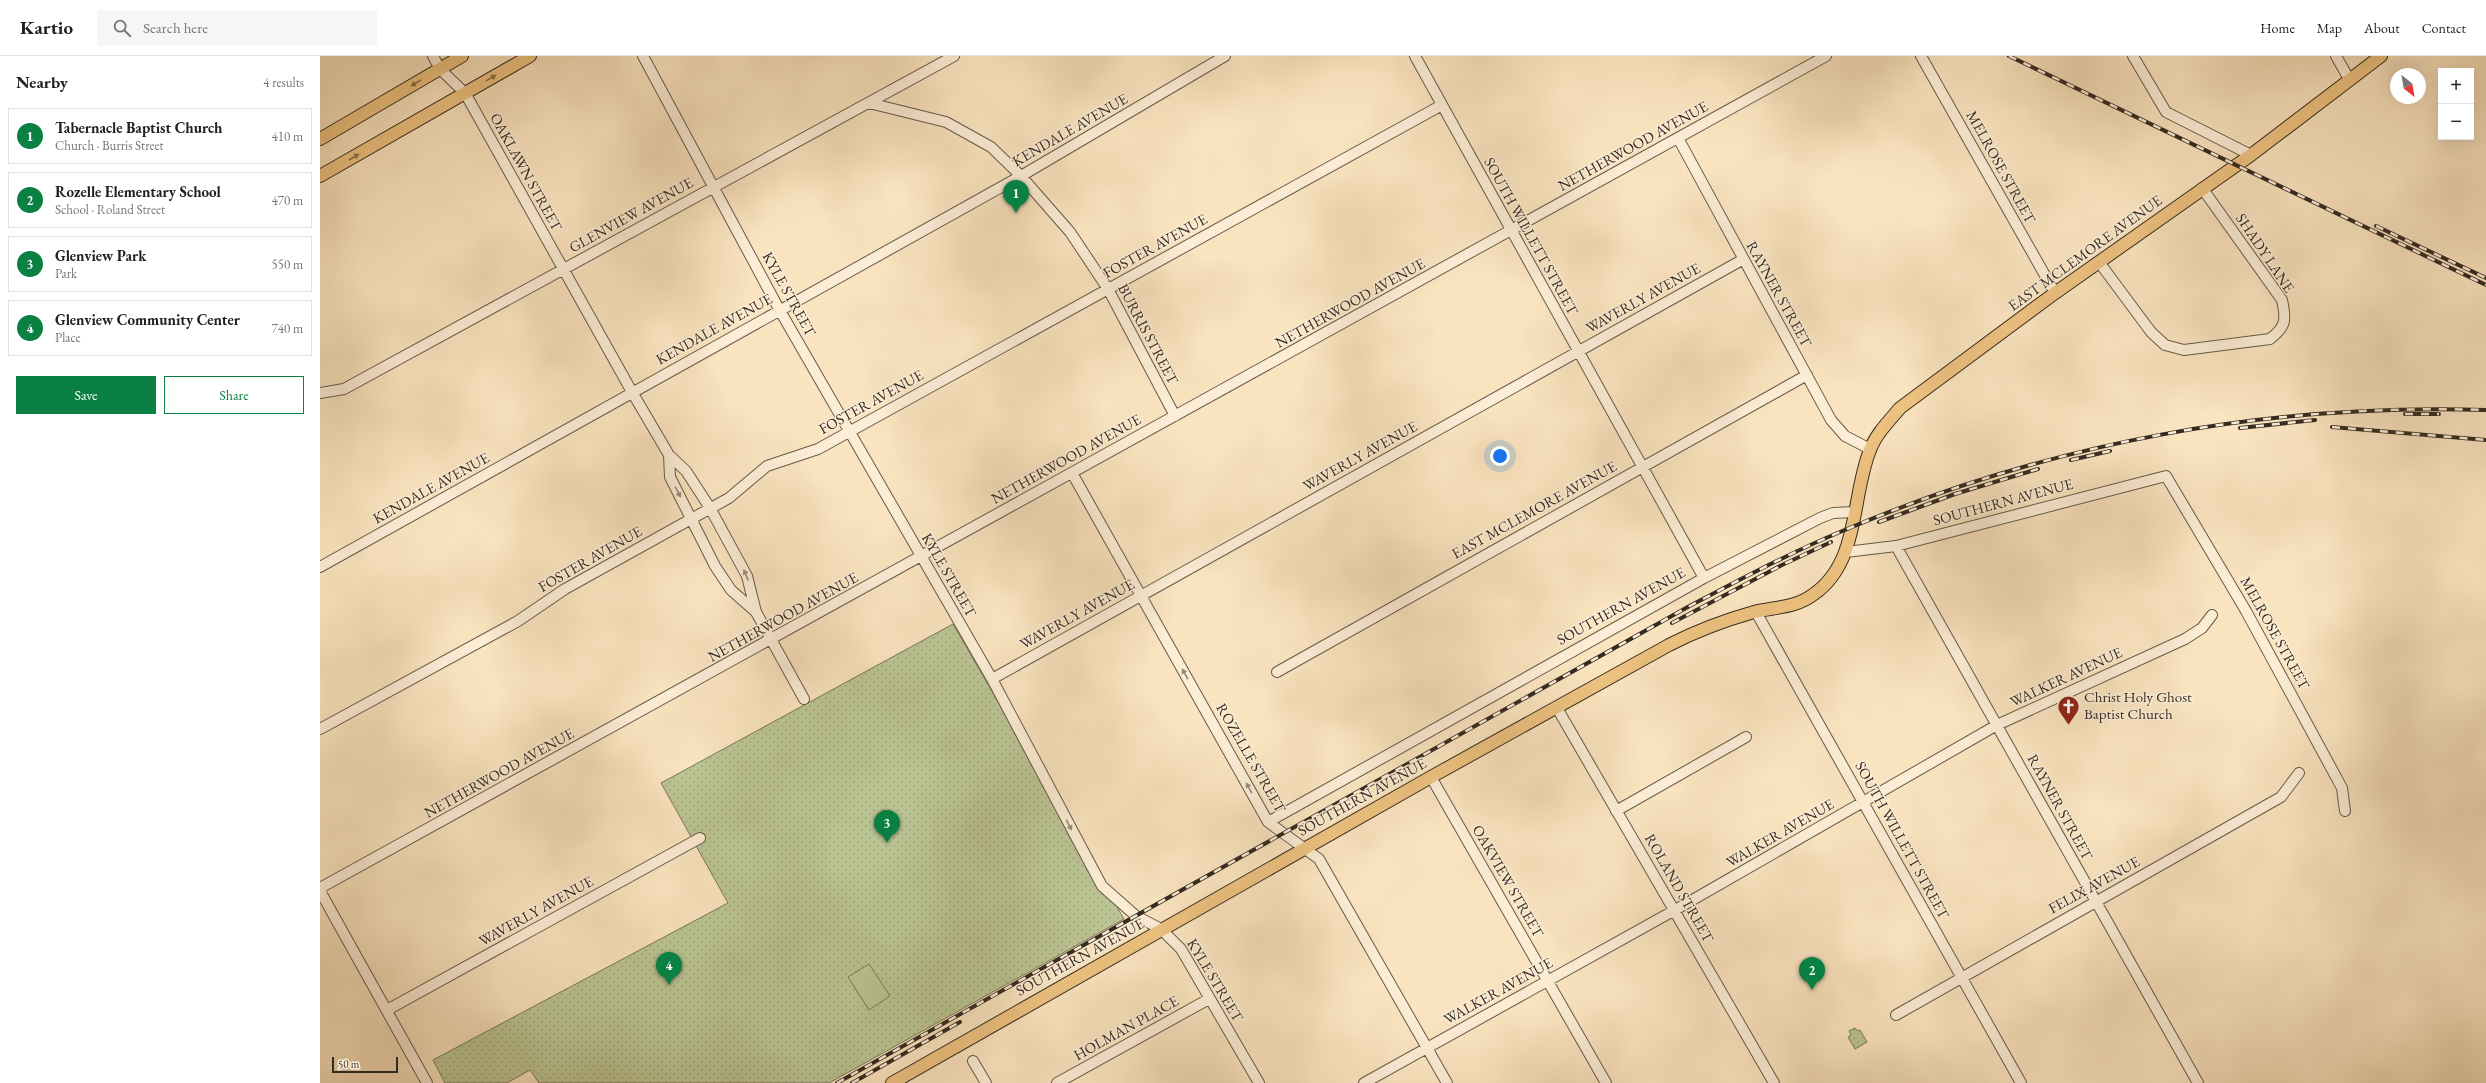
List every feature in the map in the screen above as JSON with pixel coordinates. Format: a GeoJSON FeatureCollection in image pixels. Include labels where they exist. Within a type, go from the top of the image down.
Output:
{"type":"FeatureCollection","features":[{"type":"Feature","properties":{"kind":"main road"},"geometry":{"type":"LineString","coordinates":[[320,139],[462,56]]}},
{"type":"Feature","properties":{"kind":"main road"},"geometry":{"type":"LineString","coordinates":[[320,176],[530,56]]}},
{"type":"Feature","properties":{"kind":"main road","name":"EAST MCLEMORE AVENUE"},"geometry":{"type":"LineString","coordinates":[[1854,512],[1870,449],[1882,428],[1900,408],[2055,293],[2202,188],[2251,155],[2381,56]]}},
{"type":"Feature","properties":{"kind":"main road","name":"SOUTHERN AVENUE"},"geometry":{"type":"LineString","coordinates":[[892,1083],[1431,777],[1709,625],[1756,612],[1794,605],[1815,594],[1833,576],[1846,552],[1854,512]]}},
{"type":"Feature","properties":{"kind":"street","name":"OAKLAWN STREET"},"geometry":{"type":"LineString","coordinates":[[433,56],[440,69],[465,93],[632,392],[669,455]]}},
{"type":"Feature","properties":{"kind":"street","name":"KYLE STREET"},"geometry":{"type":"LineString","coordinates":[[643,56],[712,187],[779,309],[992,679],[1102,886],[1136,916],[1161,929],[1181,949],[1259,1083]]}},
{"type":"Feature","properties":{"kind":"street","name":"GLENVIEW AVENUE"},"geometry":{"type":"LineString","coordinates":[[320,393],[344,389],[954,56]]}},
{"type":"Feature","properties":{"kind":"street","name":"KENDALE AVENUE"},"geometry":{"type":"LineString","coordinates":[[320,567],[779,309],[1021,176],[1225,56]]}},
{"type":"Feature","properties":{"kind":"street","name":"SOUTH WILLETT STREET"},"geometry":{"type":"LineString","coordinates":[[1415,56],[1641,468],[1704,578]]}},
{"type":"Feature","properties":{"kind":"street","name":"NETHERWOOD AVENUE"},"geometry":{"type":"LineString","coordinates":[[320,890],[1826,56]]}},
{"type":"Feature","properties":{"kind":"street","name":"MELROSE STREET"},"geometry":{"type":"LineString","coordinates":[[1921,56],[2055,293]]}},
{"type":"Feature","properties":{"kind":"street"},"geometry":{"type":"LineString","coordinates":[[2134,56],[2166,112],[2251,155]]}},
{"type":"Feature","properties":{"kind":"street"},"geometry":{"type":"LineString","coordinates":[[2336,56],[2350,79]]}},
{"type":"Feature","properties":{"kind":"street","name":"BURRIS STREET"},"geometry":{"type":"LineString","coordinates":[[870,103],[946,122],[991,147],[1021,176],[1070,232],[1108,289],[1175,416]]}},
{"type":"Feature","properties":{"kind":"street","name":"FOSTER AVENUE"},"geometry":{"type":"LineString","coordinates":[[320,729],[518,621],[565,589],[729,498],[767,466],[818,449],[1442,105]]}},
{"type":"Feature","properties":{"kind":"street","name":"RAYNER STREET"},"geometry":{"type":"LineString","coordinates":[[1678,138],[1742,260],[1831,420],[1844,436],[1870,449]]}},
{"type":"Feature","properties":{"kind":"street","name":"SHADY LANE"},"geometry":{"type":"LineString","coordinates":[[2099,262],[2151,332],[2165,345],[2184,350],[2270,339],[2280,331],[2286,318],[2282,300],[2202,188]]}},
{"type":"Feature","properties":{"kind":"street","name":"WAVERLY AVENUE"},"geometry":{"type":"LineString","coordinates":[[992,679],[1742,260]]}},
{"type":"Feature","properties":{"kind":"street","name":"EAST MCLEMORE AVENUE"},"geometry":{"type":"LineString","coordinates":[[1277,672],[1806,375]]}},
{"type":"Feature","properties":{"kind":"street"},"geometry":{"type":"LineString","coordinates":[[669,455],[686,471],[710,508],[747,576],[756,612],[804,699]]}},
{"type":"Feature","properties":{"kind":"street"},"geometry":{"type":"LineString","coordinates":[[669,455],[670,476],[715,566],[731,590],[756,612]]}},
{"type":"Feature","properties":{"kind":"street","name":"ROZELLE STREET"},"geometry":{"type":"LineString","coordinates":[[1072,473],[1268,822],[1319,859],[1447,1083]]}},
{"type":"Feature","properties":{"kind":"street","name":"MELROSE STREET"},"geometry":{"type":"LineString","coordinates":[[2166,476],[2246,611],[2342,788],[2345,811]]}},
{"type":"Feature","properties":{"kind":"street","name":"SOUTHERN AVENUE"},"geometry":{"type":"LineString","coordinates":[[1846,552],[1896,546],[2166,476]]}},
{"type":"Feature","properties":{"kind":"street","name":"SOUTHERN AVENUE"},"geometry":{"type":"LineString","coordinates":[[1268,822],[1704,578],[1820,518],[1833,513],[1854,512]]}},
{"type":"Feature","properties":{"kind":"street","name":"RAYNER STREET"},"geometry":{"type":"LineString","coordinates":[[1896,546],[2198,1083]]}},
{"type":"Feature","properties":{"kind":"street","name":"SOUTH WILLETT STREET"},"geometry":{"type":"LineString","coordinates":[[1756,612],[2021,1083]]}},
{"type":"Feature","properties":{"kind":"street","name":"WALKER AVENUE"},"geometry":{"type":"LineString","coordinates":[[1364,1083],[1675,910],[1864,803],[1997,725],[2185,639],[2202,628],[2212,615]]}},
{"type":"Feature","properties":{"kind":"street","name":"ROLAND STREET"},"geometry":{"type":"LineString","coordinates":[[1557,708],[1774,1083]]}},
{"type":"Feature","properties":{"kind":"street"},"geometry":{"type":"LineString","coordinates":[[1616,811],[1746,737]]}},
{"type":"Feature","properties":{"kind":"street","name":"FELIX AVENUE"},"geometry":{"type":"LineString","coordinates":[[1896,1015],[2281,797],[2299,773]]}},
{"type":"Feature","properties":{"kind":"street","name":"OAKVIEW STREET"},"geometry":{"type":"LineString","coordinates":[[1431,777],[1606,1083]]}},
{"type":"Feature","properties":{"kind":"street","name":"WAVERLY AVENUE"},"geometry":{"type":"LineString","coordinates":[[387,1010],[700,838]]}},
{"type":"Feature","properties":{"kind":"street"},"geometry":{"type":"LineString","coordinates":[[320,890],[427,1083]]}},
{"type":"Feature","properties":{"kind":"street","name":"HOLMAN PLACE"},"geometry":{"type":"LineString","coordinates":[[1057,1083],[1209,999]]}},
{"type":"Feature","properties":{"kind":"street"},"geometry":{"type":"LineString","coordinates":[[973,1061],[986,1083]]}},
{"type":"Feature","properties":{"kind":"green space"},"geometry":{"type":"Polygon","coordinates":[[[953,624],[1124,919],[829,1083],[539,1083],[530,1070],[507,1083],[445,1083],[433,1060],[728,903],[661,783],[953,624]]]}},
{"type":"Feature","properties":{"kind":"green space"},"geometry":{"type":"Polygon","coordinates":[[[869,964],[890,996],[869,1010],[848,977],[869,964]]]}},
{"type":"Feature","properties":{"kind":"green space"},"geometry":{"type":"Polygon","coordinates":[[[1855,1028],[1858,1031],[1860,1030],[1867,1042],[1855,1049],[1848,1037],[1851,1035],[1849,1031],[1855,1028]]]}},
{"type":"Feature","properties":{"kind":"railway"},"geometry":{"type":"LineString","coordinates":[[2009,56],[2486,285]]}},
{"type":"Feature","properties":{"kind":"railway"},"geometry":{"type":"LineString","coordinates":[[2376,226],[2486,278]]}},
{"type":"Feature","properties":{"kind":"railway"},"geometry":{"type":"LineString","coordinates":[[837,1083],[1686,608],[1789,555],[1852,527],[1928,498],[2005,472],[2083,451],[2163,434],[2243,422],[2324,414],[2405,410],[2486,410]]}},
{"type":"Feature","properties":{"kind":"railway"},"geometry":{"type":"LineString","coordinates":[[2405,414],[2439,414]]}},
{"type":"Feature","properties":{"kind":"railway"},"geometry":{"type":"LineString","coordinates":[[2240,428],[2315,420]]}},
{"type":"Feature","properties":{"kind":"railway"},"geometry":{"type":"LineString","coordinates":[[2332,427],[2486,440]]}},
{"type":"Feature","properties":{"kind":"railway"},"geometry":{"type":"LineString","coordinates":[[2071,460],[2110,451]]}},
{"type":"Feature","properties":{"kind":"railway"},"geometry":{"type":"LineString","coordinates":[[1879,522],[1955,494],[2038,469]]}},
{"type":"Feature","properties":{"kind":"railway"},"geometry":{"type":"LineString","coordinates":[[1672,623],[1782,565],[1831,542]]}},
{"type":"Feature","properties":{"kind":"railway"},"geometry":{"type":"LineString","coordinates":[[852,1083],[960,1022]]}},
{"type":"Feature","properties":{"kind":"place","name":"Tabernacle Baptist Church"},"geometry":{"type":"Point","coordinates":[1016,213]}},
{"type":"Feature","properties":{"kind":"place","name":"Christ Holy Ghost Baptist Church"},"geometry":{"type":"Point","coordinates":[2068,726]}},
{"type":"Feature","properties":{"kind":"place","name":"Glenview Park"},"geometry":{"type":"Point","coordinates":[887,843]}},
{"type":"Feature","properties":{"kind":"place","name":"Glenview Community Center"},"geometry":{"type":"Point","coordinates":[669,985]}},
{"type":"Feature","properties":{"kind":"place","name":"Rozelle Elementary School"},"geometry":{"type":"Point","coordinates":[1812,990]}}]}
